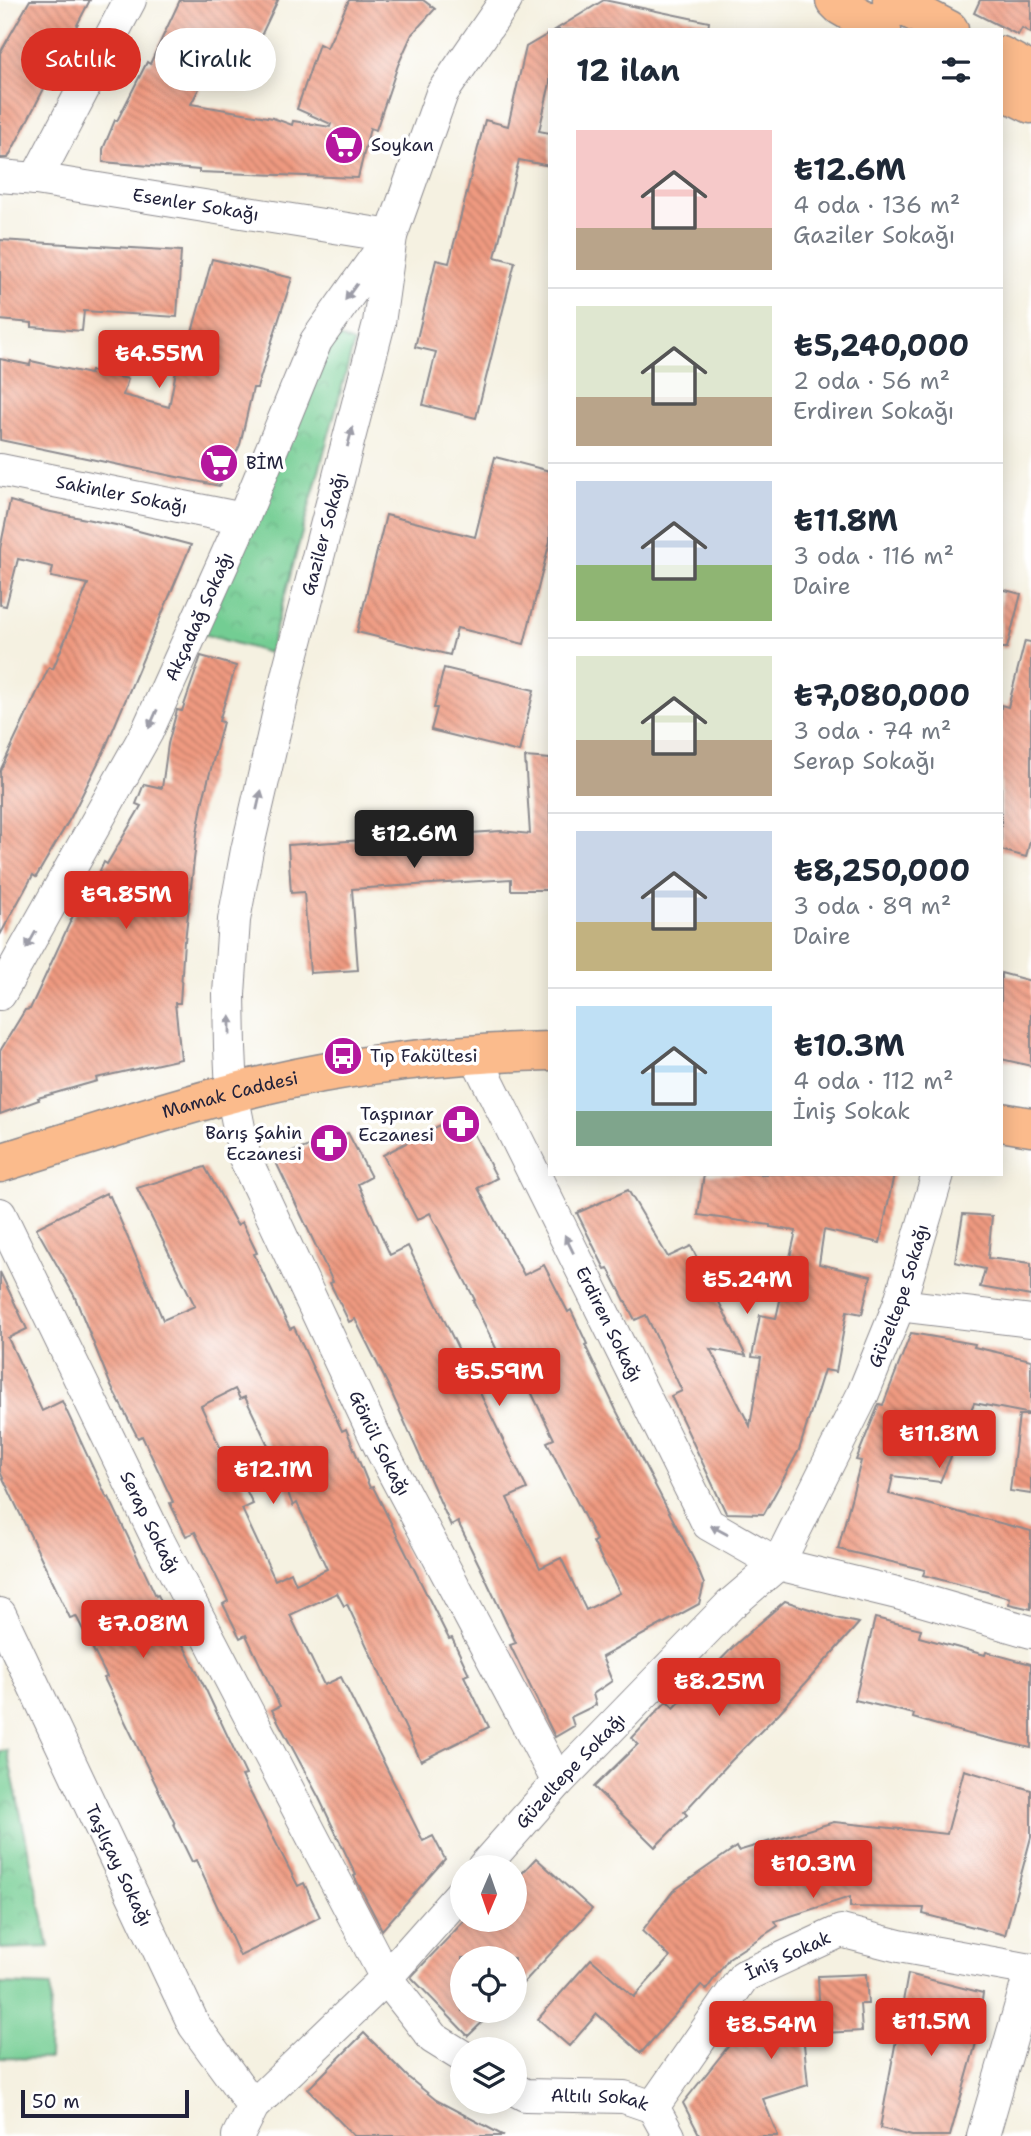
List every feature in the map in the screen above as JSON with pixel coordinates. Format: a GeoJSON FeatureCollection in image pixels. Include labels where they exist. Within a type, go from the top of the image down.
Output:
{"type":"FeatureCollection","features":[{"type":"Feature","properties":{"kind":"main road"},"geometry":{"type":"LineString","coordinates":[[835,0],[880,28]]}},
{"type":"Feature","properties":{"kind":"main road"},"geometry":{"type":"LineString","coordinates":[[892,0],[945,28]]}},
{"type":"Feature","properties":{"kind":"main road"},"geometry":{"type":"LineString","coordinates":[[1003,58],[1031,72]]}},
{"type":"Feature","properties":{"kind":"main road"},"geometry":{"type":"LineString","coordinates":[[1003,90],[1031,104]]}},
{"type":"Feature","properties":{"kind":"main road","name":"Mamak Caddesi"},"geometry":{"type":"LineString","coordinates":[[0,1163],[232,1093],[366,1066],[474,1053],[548,1051]]}},
{"type":"Feature","properties":{"kind":"main road"},"geometry":{"type":"LineString","coordinates":[[1003,1122],[1031,1127]]}},
{"type":"Feature","properties":{"kind":"street"},"geometry":{"type":"LineString","coordinates":[[36,179],[130,0]]}},
{"type":"Feature","properties":{"kind":"street","name":"Gaziler Sokağı"},"geometry":{"type":"LineString","coordinates":[[232,1093],[229,994],[236,908],[288,672],[379,323],[391,236],[442,93],[506,0]]}},
{"type":"Feature","properties":{"kind":"street","name":"Esenler Sokağı"},"geometry":{"type":"LineString","coordinates":[[0,176],[36,179],[391,236]]}},
{"type":"Feature","properties":{"kind":"street","name":"Akçadağ Sokağı"},"geometry":{"type":"LineString","coordinates":[[0,994],[148,732],[243,519],[316,341],[391,236]]}},
{"type":"Feature","properties":{"kind":"street","name":"Sakinler Sokağı"},"geometry":{"type":"LineString","coordinates":[[0,470],[243,519]]}},
{"type":"Feature","properties":{"kind":"street","name":"Erdiren Sokağı"},"geometry":{"type":"LineString","coordinates":[[474,1053],[708,1524],[778,1564],[897,1593],[1031,1632]]}},
{"type":"Feature","properties":{"kind":"street","name":"Gönül Sokağı"},"geometry":{"type":"LineString","coordinates":[[232,1093],[245,1158],[380,1447],[558,1782]]}},
{"type":"Feature","properties":{"kind":"street","name":"Güzeltepe Sokağı"},"geometry":{"type":"LineString","coordinates":[[494,1855],[558,1782],[730,1605],[778,1564],[862,1396],[899,1305],[937,1176]]}},
{"type":"Feature","properties":{"kind":"street","name":"Serap Sokağı"},"geometry":{"type":"LineString","coordinates":[[0,1213],[157,1538],[386,1978]]}},
{"type":"Feature","properties":{"kind":"street"},"geometry":{"type":"LineString","coordinates":[[899,1305],[1031,1321]]}},
{"type":"Feature","properties":{"kind":"street","name":"Taşlıçay Sokağı"},"geometry":{"type":"LineString","coordinates":[[0,1614],[194,2025],[253,2106]]}},
{"type":"Feature","properties":{"kind":"street"},"geometry":{"type":"LineString","coordinates":[[238,2136],[253,2106],[386,1978],[450,1906]]}},
{"type":"Feature","properties":{"kind":"street","name":"İniş Sokak"},"geometry":{"type":"LineString","coordinates":[[653,2107],[744,1976],[841,1931],[899,1946],[1031,1970]]}},
{"type":"Feature","properties":{"kind":"street"},"geometry":{"type":"LineString","coordinates":[[983,2136],[1031,1970]]}},
{"type":"Feature","properties":{"kind":"street"},"geometry":{"type":"LineString","coordinates":[[386,1978],[433,2038],[450,2049]]}},
{"type":"Feature","properties":{"kind":"street","name":"Altılı Sokak"},"geometry":{"type":"LineString","coordinates":[[527,2095],[625,2097],[653,2107],[669,2136]]}},
{"type":"Feature","properties":{"kind":"green space"},"geometry":{"type":"Polygon","coordinates":[[[332,334],[354,343],[269,653],[203,634],[332,334]]]}},
{"type":"Feature","properties":{"kind":"green space"},"geometry":{"type":"Polygon","coordinates":[[[7,1750],[49,1947],[0,1949],[0,1751],[7,1750]]]}},
{"type":"Feature","properties":{"kind":"green space"},"geometry":{"type":"Polygon","coordinates":[[[0,1984],[51,1986],[49,2059],[0,2058],[0,1984]]]}},
{"type":"Feature","properties":{"kind":"building"},"geometry":{"type":"Polygon","coordinates":[[[30,0],[90,0],[75,28],[21,28],[21,91],[43,91],[8,158],[0,158],[0,53],[30,0]]]}},
{"type":"Feature","properties":{"kind":"building"},"geometry":{"type":"Polygon","coordinates":[[[180,0],[278,0],[265,28],[167,28],[180,0]]]}},
{"type":"Feature","properties":{"kind":"building"},"geometry":{"type":"Polygon","coordinates":[[[349,0],[423,0],[435,9],[412,34],[398,65],[376,130],[370,128],[358,178],[199,172],[103,162],[103,149],[115,120],[117,121],[132,91],[141,91],[141,74],[147,62],[150,64],[155,53],[155,91],[198,91],[191,104],[273,118],[292,125],[293,121],[330,127],[331,124],[297,109],[319,44],[327,48],[349,0]]]}},
{"type":"Feature","properties":{"kind":"building"},"geometry":{"type":"Polygon","coordinates":[[[604,0],[709,22],[708,28],[558,28],[604,0]]]}},
{"type":"Feature","properties":{"kind":"building"},"geometry":{"type":"Polygon","coordinates":[[[980,0],[1031,0],[1031,33],[1022,28],[1018,35],[974,13],[980,0]]]}},
{"type":"Feature","properties":{"kind":"building"},"geometry":{"type":"Polygon","coordinates":[[[548,34],[548,92],[539,131],[548,133],[548,166],[519,160],[495,257],[515,262],[476,418],[423,405],[436,352],[415,347],[436,260],[449,263],[485,120],[508,126],[526,47],[548,34]]]}},
{"type":"Feature","properties":{"kind":"building"},"geometry":{"type":"Polygon","coordinates":[[[0,240],[181,251],[177,317],[84,311],[82,331],[32,327],[32,323],[0,320],[0,240]]]}},
{"type":"Feature","properties":{"kind":"building"},"geometry":{"type":"Polygon","coordinates":[[[212,259],[292,278],[257,388],[253,388],[240,445],[220,486],[0,440],[0,359],[30,365],[31,361],[128,379],[123,395],[169,407],[178,361],[184,362],[212,259]]]}},
{"type":"Feature","properties":{"kind":"building"},"geometry":{"type":"Polygon","coordinates":[[[495,457],[548,470],[548,549],[524,644],[457,628],[450,655],[357,632],[386,515],[475,537],[495,457]]]}},
{"type":"Feature","properties":{"kind":"building"},"geometry":{"type":"Polygon","coordinates":[[[10,501],[191,545],[104,751],[71,817],[36,877],[33,875],[0,935],[0,771],[49,667],[53,669],[88,584],[51,577],[53,567],[18,559],[6,606],[0,605],[0,549],[10,501]]]}},
{"type":"Feature","properties":{"kind":"building"},"geometry":{"type":"Polygon","coordinates":[[[1003,590],[1021,594],[1007,648],[1003,648],[1003,590]]]}},
{"type":"Feature","properties":{"kind":"building"},"geometry":{"type":"Polygon","coordinates":[[[1025,641],[1031,642],[1031,837],[1026,857],[1003,851],[1003,706],[1008,707],[1025,641]]]}},
{"type":"Feature","properties":{"kind":"building"},"geometry":{"type":"Polygon","coordinates":[[[201,656],[236,666],[219,721],[223,722],[197,833],[184,941],[180,1003],[175,1003],[181,1059],[96,1078],[97,1081],[38,1098],[39,1100],[0,1114],[0,1051],[25,1010],[30,1009],[83,894],[88,897],[104,862],[107,864],[141,806],[136,804],[144,784],[162,788],[168,744],[177,710],[182,711],[201,656]]]}},
{"type":"Feature","properties":{"kind":"building"},"geometry":{"type":"Polygon","coordinates":[[[444,668],[534,690],[519,752],[431,730],[444,668]]]}},
{"type":"Feature","properties":{"kind":"building"},"geometry":{"type":"Polygon","coordinates":[[[525,757],[548,759],[548,890],[511,890],[511,879],[352,889],[358,970],[310,973],[304,892],[291,893],[288,845],[501,831],[530,834],[525,757]]]}},
{"type":"Feature","properties":{"kind":"building"},"geometry":{"type":"Polygon","coordinates":[[[1003,974],[1031,981],[1031,1066],[1003,1059],[1003,974]]]}},
{"type":"Feature","properties":{"kind":"building"},"geometry":{"type":"Polygon","coordinates":[[[463,1113],[497,1178],[478,1188],[524,1275],[544,1265],[568,1312],[571,1310],[616,1410],[704,1584],[699,1604],[602,1657],[612,1681],[593,1694],[596,1705],[571,1717],[574,1726],[555,1737],[510,1645],[516,1643],[481,1569],[458,1522],[451,1526],[389,1387],[355,1319],[349,1322],[274,1158],[348,1133],[371,1177],[358,1184],[390,1255],[408,1246],[527,1489],[507,1498],[540,1568],[561,1558],[586,1610],[620,1593],[593,1542],[596,1540],[547,1442],[554,1439],[522,1373],[511,1379],[473,1301],[475,1300],[430,1213],[417,1220],[383,1155],[463,1113]]]}},
{"type":"Feature","properties":{"kind":"building"},"geometry":{"type":"Polygon","coordinates":[[[205,1167],[237,1225],[242,1222],[257,1253],[254,1254],[290,1329],[294,1327],[342,1431],[346,1429],[370,1488],[373,1487],[449,1639],[452,1638],[469,1674],[464,1676],[489,1727],[421,1761],[347,1604],[344,1606],[337,1593],[290,1615],[324,1685],[341,1677],[423,1841],[433,1836],[445,1859],[382,1930],[319,1798],[272,1710],[280,1706],[246,1635],[240,1638],[223,1604],[228,1601],[195,1532],[186,1536],[142,1436],[138,1438],[111,1386],[74,1295],[36,1228],[106,1193],[110,1196],[163,1320],[195,1306],[137,1188],[205,1167]],[[235,1389],[201,1406],[232,1473],[237,1471],[253,1504],[242,1509],[275,1580],[291,1572],[296,1584],[327,1569],[297,1503],[293,1506],[277,1464],[245,1397],[240,1399],[235,1389]]]}},
{"type":"Feature","properties":{"kind":"building"},"geometry":{"type":"Polygon","coordinates":[[[704,1176],[894,1176],[880,1243],[824,1230],[819,1264],[871,1276],[862,1314],[847,1311],[836,1372],[824,1370],[799,1450],[764,1514],[726,1513],[671,1396],[682,1391],[646,1315],[635,1320],[577,1213],[628,1190],[668,1257],[691,1246],[746,1356],[710,1349],[750,1426],[761,1358],[752,1357],[760,1315],[776,1318],[796,1231],[698,1215],[704,1176]]]}},
{"type":"Feature","properties":{"kind":"building"},"geometry":{"type":"Polygon","coordinates":[[[963,1214],[992,1216],[988,1258],[1031,1263],[1031,1296],[980,1287],[985,1269],[955,1262],[963,1214]]]}},
{"type":"Feature","properties":{"kind":"building"},"geometry":{"type":"Polygon","coordinates":[[[0,1272],[27,1329],[8,1338],[42,1411],[62,1401],[107,1498],[109,1497],[156,1596],[158,1595],[206,1690],[246,1775],[242,1776],[298,1886],[304,1883],[320,1917],[240,1956],[196,1860],[192,1862],[174,1825],[104,1678],[107,1677],[76,1616],[70,1618],[0,1472],[0,1272]]]}},
{"type":"Feature","properties":{"kind":"building"},"geometry":{"type":"Polygon","coordinates":[[[911,1333],[975,1344],[974,1347],[1031,1360],[1031,1414],[974,1403],[940,1482],[893,1476],[889,1494],[1031,1531],[1031,1609],[1009,1604],[1010,1598],[923,1575],[925,1570],[838,1549],[861,1461],[856,1460],[879,1404],[883,1405],[911,1333]]]}},
{"type":"Feature","properties":{"kind":"building"},"geometry":{"type":"Polygon","coordinates":[[[1019,1415],[1031,1415],[1031,1494],[1010,1491],[1019,1415]]]}},
{"type":"Feature","properties":{"kind":"building"},"geometry":{"type":"Polygon","coordinates":[[[785,1601],[859,1623],[779,1713],[684,1812],[687,1815],[655,1847],[594,1787],[638,1744],[632,1738],[667,1701],[674,1708],[736,1644],[785,1601]]]}},
{"type":"Feature","properties":{"kind":"building"},"geometry":{"type":"Polygon","coordinates":[[[875,1618],[921,1629],[919,1637],[1031,1664],[1031,1748],[965,1733],[913,1718],[914,1714],[855,1700],[875,1618]]]}},
{"type":"Feature","properties":{"kind":"building"},"geometry":{"type":"Polygon","coordinates":[[[964,1770],[1031,1790],[1031,1837],[1005,1935],[923,1914],[924,1908],[850,1907],[850,1897],[775,1921],[778,1926],[729,1958],[706,1990],[701,1985],[641,2053],[597,2014],[569,2046],[538,2019],[591,1959],[634,1997],[670,1957],[642,1931],[673,1891],[736,1847],[738,1851],[834,1822],[947,1834],[964,1770]]]}},
{"type":"Feature","properties":{"kind":"building"},"geometry":{"type":"Polygon","coordinates":[[[536,1858],[592,1909],[527,1979],[527,1946],[450,1946],[450,2017],[411,1977],[454,1932],[527,1932],[527,1868],[536,1858]]]}},
{"type":"Feature","properties":{"kind":"building"},"geometry":{"type":"Polygon","coordinates":[[[866,1974],[868,2004],[860,2004],[862,2031],[803,2034],[808,2085],[763,2099],[778,2136],[700,2136],[683,2103],[747,2023],[819,2000],[818,1976],[866,1974]]]}},
{"type":"Feature","properties":{"kind":"building"},"geometry":{"type":"Polygon","coordinates":[[[908,1974],[983,1993],[976,2043],[950,2136],[912,2136],[880,2128],[908,1974]]]}},
{"type":"Feature","properties":{"kind":"building"},"geometry":{"type":"Polygon","coordinates":[[[455,2023],[482,2023],[468,2036],[455,2023]]]}},
{"type":"Feature","properties":{"kind":"building"},"geometry":{"type":"Polygon","coordinates":[[[364,2033],[409,2078],[436,2100],[450,2107],[450,2114],[462,2114],[504,2136],[354,2136],[308,2089],[364,2033]]]}},
{"type":"Feature","properties":{"kind":"place","name":"Soykan"},"geometry":{"type":"Point","coordinates":[344,145]}},
{"type":"Feature","properties":{"kind":"place","name":"BİM"},"geometry":{"type":"Point","coordinates":[219,463]}},
{"type":"Feature","properties":{"kind":"place","name":"Tıp Fakültesi"},"geometry":{"type":"Point","coordinates":[343,1056]}},
{"type":"Feature","properties":{"kind":"place","name":"Taşpınar Eczanesi"},"geometry":{"type":"Point","coordinates":[461,1124]}},
{"type":"Feature","properties":{"kind":"place","name":"Barış Şahin Eczanesi"},"geometry":{"type":"Point","coordinates":[329,1143]}}]}
